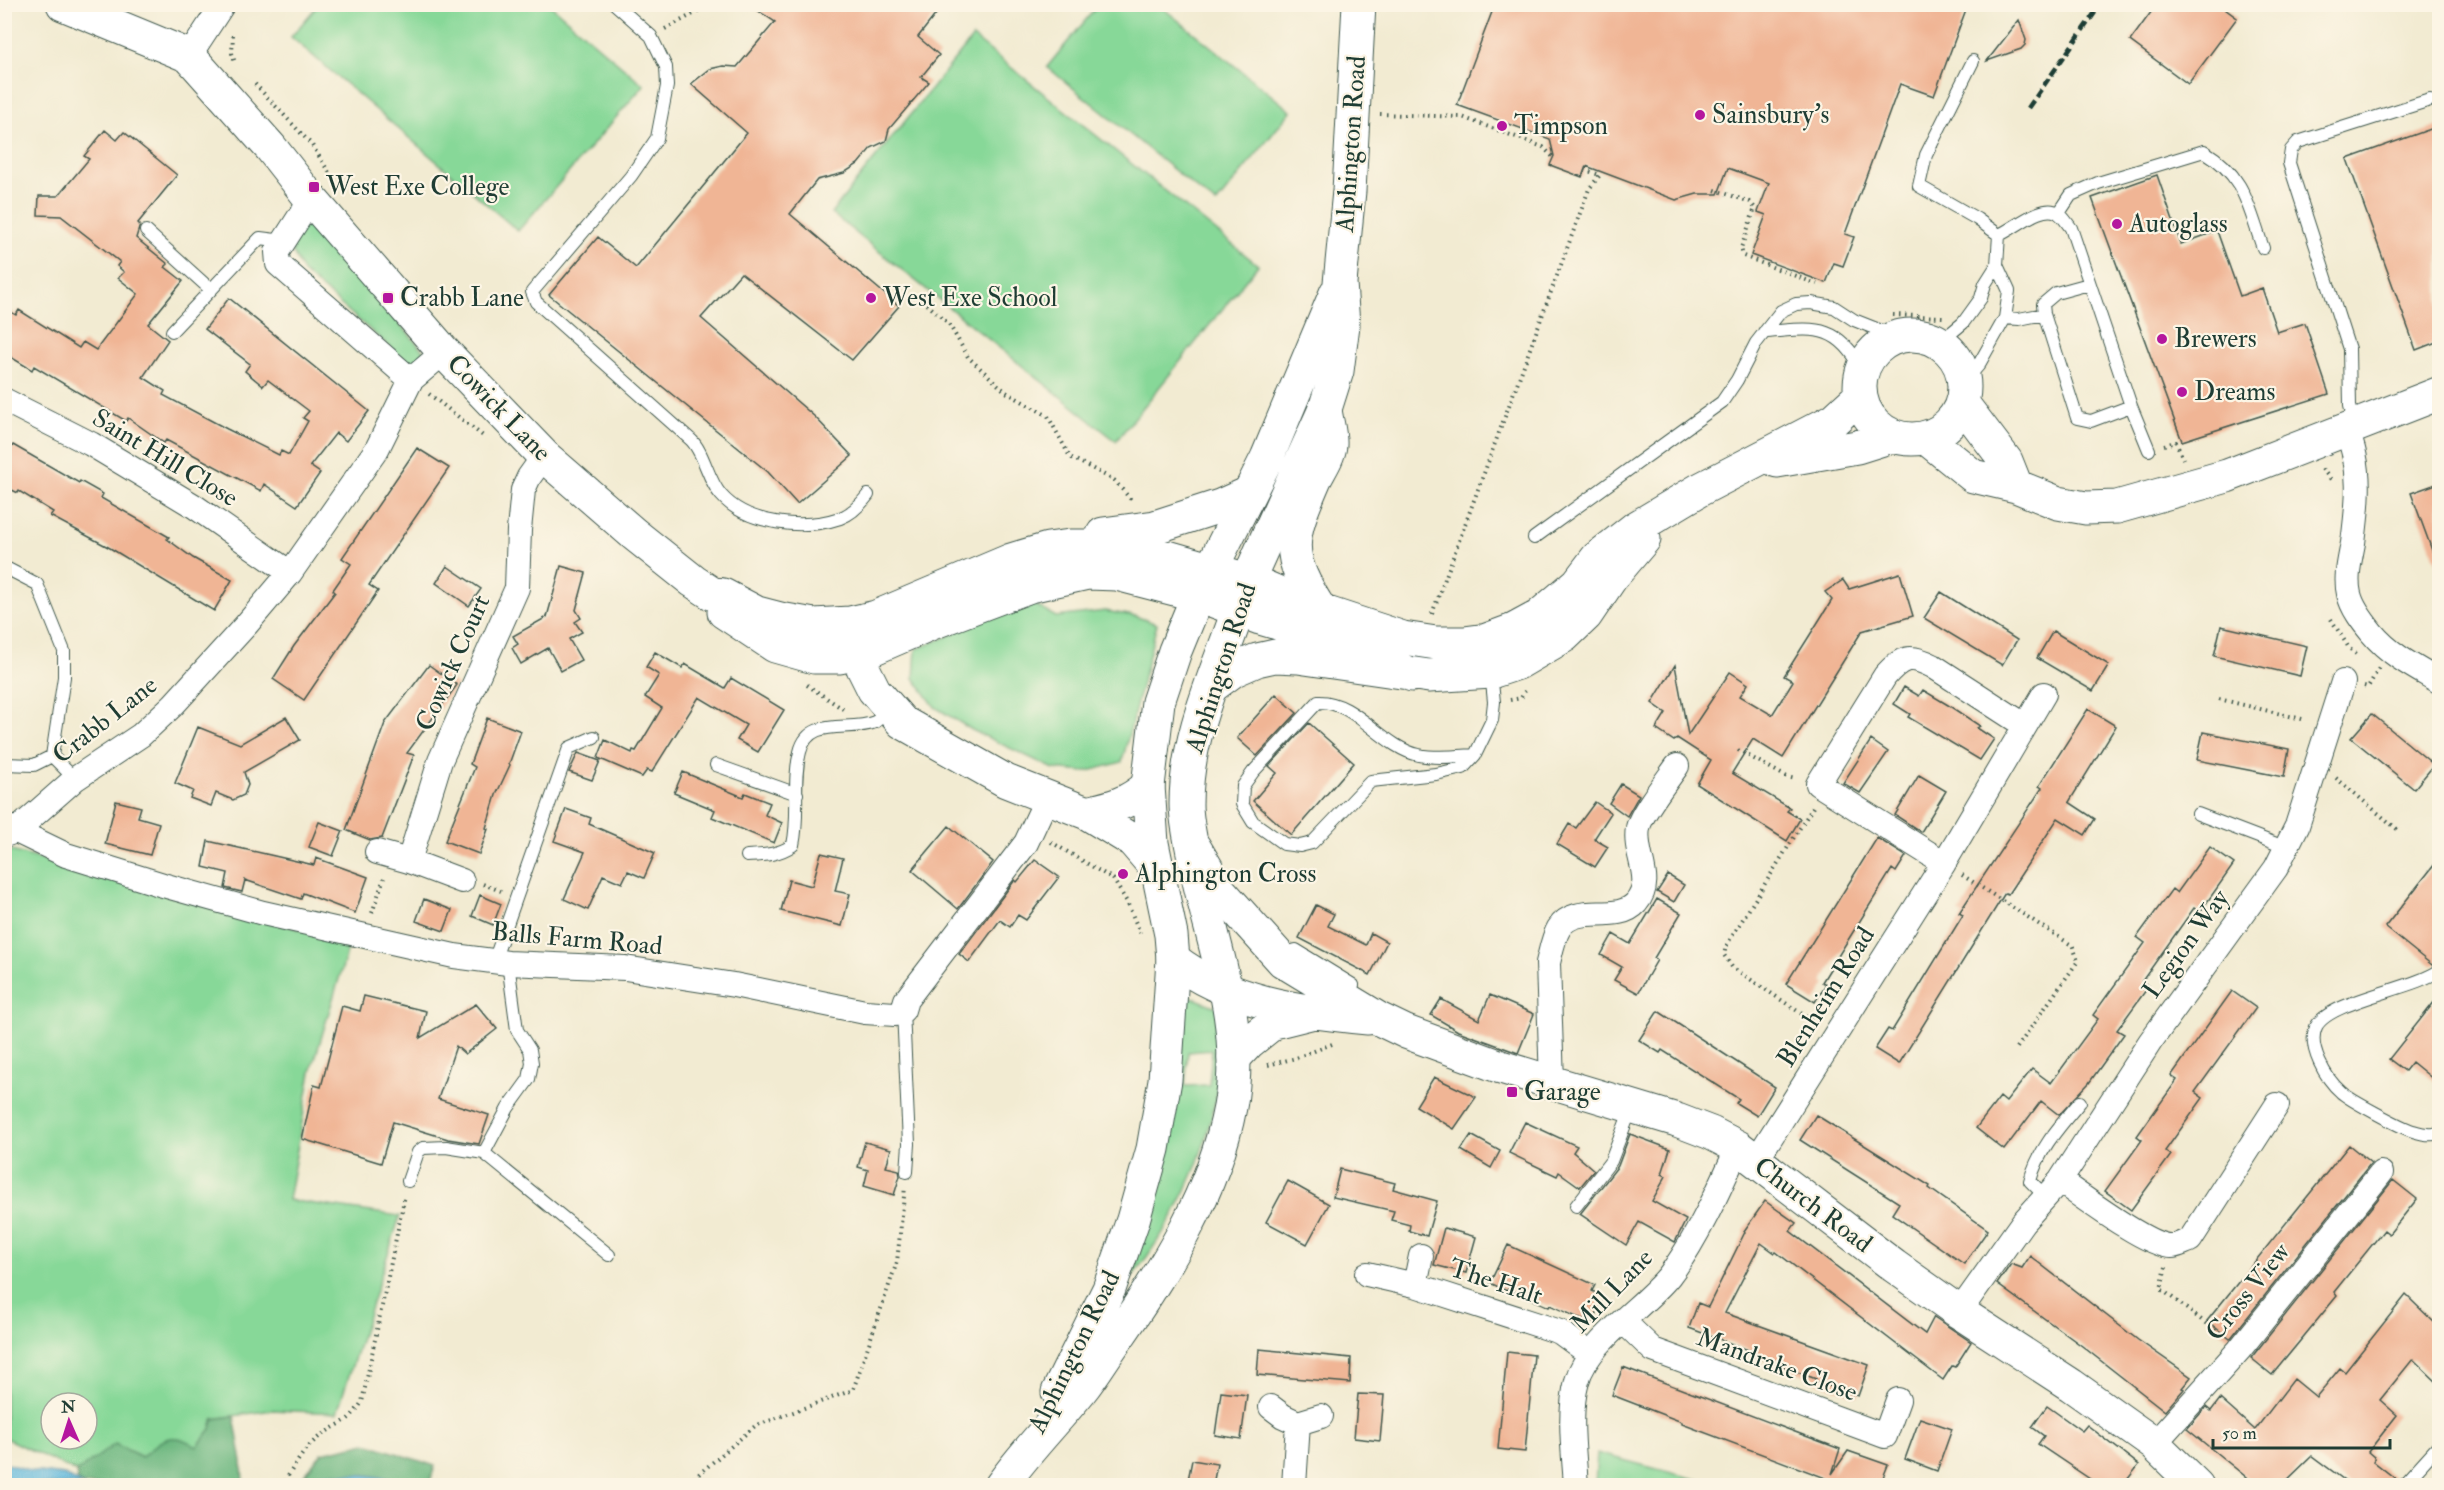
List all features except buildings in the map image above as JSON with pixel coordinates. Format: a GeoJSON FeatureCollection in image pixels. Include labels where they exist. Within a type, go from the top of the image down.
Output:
{"type":"FeatureCollection","features":[{"type":"Feature","properties":{"kind":"main road","name":"Cowick Lane"},"geometry":{"type":"LineString","coordinates":[[63,4],[189,56],[271,148],[311,199],[444,352],[544,456],[634,534],[711,593],[711,603],[775,646],[814,657],[839,657],[854,638]]}},
{"type":"Feature","properties":{"kind":"main road","name":"Alphington Road"},"geometry":{"type":"LineString","coordinates":[[1024,1454],[1081,1390],[1140,1306],[1197,1208],[1218,1152],[1230,1107],[1234,1058],[1227,991],[1201,893],[1186,805],[1193,744],[1244,595],[1325,409],[1337,371],[1343,325],[1341,283],[1350,191],[1359,4]]}},
{"type":"Feature","properties":{"kind":"main road","name":"Alphington Road"},"geometry":{"type":"LineString","coordinates":[[1024,1454],[1075,1360],[1109,1289],[1133,1220],[1153,1149],[1165,1080],[1173,959],[1171,935],[1155,868],[1148,786],[1158,702],[1175,651],[1204,583],[1267,458],[1341,283]]}},
{"type":"Feature","properties":{"kind":"main road"},"geometry":{"type":"LineString","coordinates":[[1211,687],[1234,670],[1257,660],[1275,656],[1298,657],[1412,675],[1518,663],[1564,636],[1586,615],[1611,578],[1669,510],[1699,490],[1834,420],[1861,383],[1872,353],[1880,346],[1893,326],[1919,335],[1943,330],[1962,373],[1963,392],[1954,418],[1942,430],[1926,438],[1915,440],[1892,436],[1857,447],[1749,466]]}},
{"type":"Feature","properties":{"kind":"main road"},"geometry":{"type":"LineString","coordinates":[[1861,383],[1863,409],[1871,420],[1892,436]]}},
{"type":"Feature","properties":{"kind":"main road"},"geometry":{"type":"LineString","coordinates":[[1963,392],[2006,461],[2016,486]]}},
{"type":"Feature","properties":{"kind":"main road"},"geometry":{"type":"LineString","coordinates":[[1926,438],[1973,476],[2016,486],[2058,503],[2086,508],[2117,507],[2227,476],[2352,435],[2439,393]]}},
{"type":"Feature","properties":{"kind":"main road"},"geometry":{"type":"LineString","coordinates":[[1321,611],[1303,583],[1296,563],[1293,540],[1302,509],[1330,446],[1325,409]]}},
{"type":"Feature","properties":{"kind":"main road"},"geometry":{"type":"LineString","coordinates":[[1070,546],[1095,536],[1155,527],[1220,506],[1250,493]]}},
{"type":"Feature","properties":{"kind":"main road"},"geometry":{"type":"LineString","coordinates":[[854,638],[876,617],[1011,560],[1048,549],[1070,546],[1140,549],[1204,583]]}},
{"type":"Feature","properties":{"kind":"main road"},"geometry":{"type":"LineString","coordinates":[[854,638],[1062,577],[1088,573],[1117,574],[1204,583],[1244,595],[1321,611],[1402,638],[1436,643],[1464,643],[1490,666]]}},
{"type":"Feature","properties":{"kind":"main road"},"geometry":{"type":"LineString","coordinates":[[1244,595],[1260,618],[1322,636],[1412,675]]}},
{"type":"Feature","properties":{"kind":"main road"},"geometry":{"type":"LineString","coordinates":[[854,638],[874,690],[878,717],[902,722],[985,770],[1087,813],[1133,841],[1155,868]]}},
{"type":"Feature","properties":{"kind":"main road"},"geometry":{"type":"LineString","coordinates":[[1087,813],[1111,808],[1131,800],[1148,786]]}},
{"type":"Feature","properties":{"kind":"main road","name":"Church Road"},"geometry":{"type":"LineString","coordinates":[[1191,843],[1220,891],[1282,961],[1310,978],[1501,1067],[1632,1105],[1711,1133],[1747,1155],[1959,1312],[2071,1385],[2154,1444],[2197,1485]]}},
{"type":"Feature","properties":{"kind":"main road","name":"Church Road"},"geometry":{"type":"LineString","coordinates":[[1173,959],[1197,976],[1227,991],[1312,1013],[1380,1010]]}},
{"type":"Feature","properties":{"kind":"main road"},"geometry":{"type":"LineString","coordinates":[[1234,1058],[1249,1041],[1274,1022],[1312,1013]]}},
{"type":"Feature","properties":{"kind":"main road"},"geometry":{"type":"LineString","coordinates":[[1001,1485],[1024,1454]]}},
{"type":"Feature","properties":{"kind":"street"},"geometry":{"type":"LineString","coordinates":[[189,56],[223,4]]}},
{"type":"Feature","properties":{"kind":"street","name":"Cowick Lane"},"geometry":{"type":"LineString","coordinates":[[311,199],[277,252],[278,264],[411,380]]}},
{"type":"Feature","properties":{"kind":"street","name":"Crabb Lane"},"geometry":{"type":"LineString","coordinates":[[8,830],[75,779],[119,751],[173,705],[290,573],[377,449],[411,380],[444,352]]}},
{"type":"Feature","properties":{"kind":"street","name":"Saint Hill Close"},"geometry":{"type":"LineString","coordinates":[[4,400],[92,444],[194,506],[290,573]]}},
{"type":"Feature","properties":{"kind":"street"},"geometry":{"type":"LineString","coordinates":[[2352,435],[2358,480],[2357,513],[2347,578],[2349,594],[2354,607],[2373,634],[2390,650],[2439,682]]}},
{"type":"Feature","properties":{"kind":"street","name":"Cowick Court"},"geometry":{"type":"LineString","coordinates":[[409,861],[440,761],[517,588],[523,490],[544,456]]}},
{"type":"Feature","properties":{"kind":"street"},"geometry":{"type":"LineString","coordinates":[[1944,863],[1821,786],[1885,676],[1898,662],[1907,659],[1919,659],[1933,666],[2024,725]]}},
{"type":"Feature","properties":{"kind":"street","name":"Legion Way"},"geometry":{"type":"LineString","coordinates":[[1959,1312],[2023,1222],[2054,1189],[2150,1042],[2276,868],[2297,826],[2343,682]]}},
{"type":"Feature","properties":{"kind":"street","name":"Blenheim Road"},"geometry":{"type":"LineString","coordinates":[[1747,1155],[1835,1036],[1944,863],[2044,694]]}},
{"type":"Feature","properties":{"kind":"street"},"geometry":{"type":"LineString","coordinates":[[1552,1083],[1548,963],[1552,944],[1560,926],[1570,920],[1586,914],[1624,911],[1634,905],[1642,895],[1645,875],[1637,844],[1638,826],[1677,766]]}},
{"type":"Feature","properties":{"kind":"street"},"geometry":{"type":"LineString","coordinates":[[903,1010],[906,1000],[1026,843],[1047,798]]}},
{"type":"Feature","properties":{"kind":"street","name":"Balls Farm Road"},"geometry":{"type":"LineString","coordinates":[[8,830],[66,855],[254,910],[454,956],[501,962],[625,968],[734,985],[865,1012],[895,1014],[903,1010]]}},
{"type":"Feature","properties":{"kind":"street"},"geometry":{"type":"LineString","coordinates":[[377,852],[409,861],[462,881]]}},
{"type":"Feature","properties":{"kind":"street"},"geometry":{"type":"LineString","coordinates":[[2054,1189],[2108,1215],[2157,1243],[2172,1246],[2190,1240],[2277,1105]]}},
{"type":"Feature","properties":{"kind":"street","name":"Mill Lane"},"geometry":{"type":"LineString","coordinates":[[1576,1485],[1573,1402],[1577,1379],[1590,1354],[1668,1277],[1747,1155]]}},
{"type":"Feature","properties":{"kind":"street","name":"Cross View"},"geometry":{"type":"LineString","coordinates":[[2154,1444],[2240,1350],[2381,1173]]}},
{"type":"Feature","properties":{"kind":"street","name":"The Halt"},"geometry":{"type":"LineString","coordinates":[[1415,1285],[1421,1256]]}},
{"type":"Feature","properties":{"kind":"street","name":"The Halt"},"geometry":{"type":"LineString","coordinates":[[1367,1274],[1415,1285],[1560,1332],[1590,1354]]}},
{"type":"Feature","properties":{"kind":"street","name":"Mandrake Close"},"geometry":{"type":"LineString","coordinates":[[1624,1322],[1653,1350],[1885,1436],[1898,1400]]}},
{"type":"Feature","properties":{"kind":"street"},"geometry":{"type":"LineString","coordinates":[[1272,1407],[1283,1416],[1298,1423],[1321,1416]]}},
{"type":"Feature","properties":{"kind":"street"},"geometry":{"type":"LineString","coordinates":[[1294,1485],[1298,1423]]}},
{"type":"Feature","properties":{"kind":"lane"},"geometry":{"type":"LineString","coordinates":[[615,4],[651,36],[666,67],[667,86],[657,138],[631,176],[532,292],[536,302],[694,442],[713,485],[730,504],[753,517],[789,523],[814,523],[842,518],[868,495]]}},
{"type":"Feature","properties":{"kind":"lane"},"geometry":{"type":"LineString","coordinates":[[1973,61],[1926,155],[1919,186],[1977,219],[1999,235]]}},
{"type":"Feature","properties":{"kind":"lane"},"geometry":{"type":"LineString","coordinates":[[2352,435],[2349,349],[2289,163],[2291,150],[2298,142],[2430,100]]}},
{"type":"Feature","properties":{"kind":"lane"},"geometry":{"type":"LineString","coordinates":[[2059,213],[2071,195],[2098,183],[2204,151],[2222,162],[2239,181],[2263,248]]}},
{"type":"Feature","properties":{"kind":"lane"},"geometry":{"type":"LineString","coordinates":[[1999,235],[2014,229],[2040,211],[2050,210],[2059,213],[2071,228],[2131,406],[2149,450]]}},
{"type":"Feature","properties":{"kind":"lane"},"geometry":{"type":"LineString","coordinates":[[146,231],[210,289]]}},
{"type":"Feature","properties":{"kind":"lane"},"geometry":{"type":"LineString","coordinates":[[1943,330],[1963,323],[1981,298],[1985,284],[1997,265],[1999,235]]}},
{"type":"Feature","properties":{"kind":"lane"},"geometry":{"type":"LineString","coordinates":[[172,332],[260,238],[284,241]]}},
{"type":"Feature","properties":{"kind":"lane"},"geometry":{"type":"LineString","coordinates":[[1963,392],[2004,318],[2009,291],[1997,265]]}},
{"type":"Feature","properties":{"kind":"lane"},"geometry":{"type":"LineString","coordinates":[[2089,284],[2056,293],[2043,304],[2044,314],[2077,418],[2091,421],[2131,406]]}},
{"type":"Feature","properties":{"kind":"lane"},"geometry":{"type":"LineString","coordinates":[[1534,538],[1722,402],[1737,380],[1756,343],[1781,311],[1796,304],[1811,303],[1834,307],[1854,320],[1893,326]]}},
{"type":"Feature","properties":{"kind":"lane"},"geometry":{"type":"LineString","coordinates":[[2004,318],[2019,319],[2044,314]]}},
{"type":"Feature","properties":{"kind":"lane"},"geometry":{"type":"LineString","coordinates":[[1764,332],[1805,327],[1822,330],[1852,350],[1861,383]]}},
{"type":"Feature","properties":{"kind":"lane"},"geometry":{"type":"LineString","coordinates":[[4,567],[37,584],[64,651],[64,677],[51,756]]}},
{"type":"Feature","properties":{"kind":"lane"},"geometry":{"type":"LineString","coordinates":[[1475,755],[1446,757],[1418,755],[1401,747],[1335,703],[1318,702],[1253,772],[1244,786],[1242,804],[1253,822],[1284,844],[1300,846],[1312,843],[1371,782],[1436,774],[1463,768],[1475,755],[1492,720],[1490,666]]}},
{"type":"Feature","properties":{"kind":"lane"},"geometry":{"type":"LineString","coordinates":[[747,856],[770,855],[782,852],[793,845],[796,830],[796,770],[800,749],[808,734],[824,727],[854,727],[878,717]]}},
{"type":"Feature","properties":{"kind":"lane"},"geometry":{"type":"LineString","coordinates":[[484,1153],[508,1108],[529,1079],[532,1063],[530,1050],[517,1030],[501,962],[516,897],[569,748],[594,737]]}},
{"type":"Feature","properties":{"kind":"lane"},"geometry":{"type":"LineString","coordinates":[[4,764],[34,765],[51,756]]}},
{"type":"Feature","properties":{"kind":"lane"},"geometry":{"type":"LineString","coordinates":[[51,756],[75,779]]}},
{"type":"Feature","properties":{"kind":"lane"},"geometry":{"type":"LineString","coordinates":[[716,765],[797,794]]}},
{"type":"Feature","properties":{"kind":"lane"},"geometry":{"type":"LineString","coordinates":[[2198,814],[2287,848]]}},
{"type":"Feature","properties":{"kind":"lane"},"geometry":{"type":"LineString","coordinates":[[2439,970],[2331,1012],[2316,1027],[2314,1047],[2325,1074],[2342,1094],[2411,1131],[2433,1135],[2439,1133]]}},
{"type":"Feature","properties":{"kind":"lane"},"geometry":{"type":"LineString","coordinates":[[903,1010],[909,1144],[907,1172]]}},
{"type":"Feature","properties":{"kind":"lane"},"geometry":{"type":"LineString","coordinates":[[2054,1189],[2030,1181],[2034,1163],[2054,1133],[2080,1102]]}},
{"type":"Feature","properties":{"kind":"lane"},"geometry":{"type":"LineString","coordinates":[[1576,1206],[1611,1161],[1632,1105]]}},
{"type":"Feature","properties":{"kind":"lane"},"geometry":{"type":"LineString","coordinates":[[408,1181],[417,1152],[423,1149],[446,1147],[484,1153],[609,1255]]}},
{"type":"Feature","properties":{"kind":"lane"},"geometry":{"type":"LineString","coordinates":[[2402,1485],[2439,1444]]}},
{"type":"Feature","properties":{"kind":"path"},"geometry":{"type":"LineString","coordinates":[[651,36],[704,9],[705,4]]}},
{"type":"Feature","properties":{"kind":"path"},"geometry":{"type":"LineString","coordinates":[[1379,114],[1462,117],[1543,147],[1553,157]]}},
{"type":"Feature","properties":{"kind":"path"},"geometry":{"type":"LineString","coordinates":[[1428,624],[1589,189],[1600,175],[1585,170]]}},
{"type":"Feature","properties":{"kind":"path"},"geometry":{"type":"LineString","coordinates":[[1715,190],[1750,202],[1755,208],[1741,248],[1743,256],[1822,286]]}},
{"type":"Feature","properties":{"kind":"path"},"geometry":{"type":"LineString","coordinates":[[918,296],[949,324],[968,357],[1006,392],[1048,417],[1070,457],[1114,480],[1137,507]]}},
{"type":"Feature","properties":{"kind":"path"},"geometry":{"type":"LineString","coordinates":[[1893,326],[1943,330]]}},
{"type":"Feature","properties":{"kind":"path"},"geometry":{"type":"LineString","coordinates":[[411,380],[484,437]]}},
{"type":"Feature","properties":{"kind":"path"},"geometry":{"type":"LineString","coordinates":[[2314,468],[2322,469],[2352,435]]}},
{"type":"Feature","properties":{"kind":"path"},"geometry":{"type":"LineString","coordinates":[[2176,442],[2180,452]]}},
{"type":"Feature","properties":{"kind":"path"},"geometry":{"type":"LineString","coordinates":[[2343,682],[2368,687],[2390,650]]}},
{"type":"Feature","properties":{"kind":"path"},"geometry":{"type":"LineString","coordinates":[[1490,666],[1521,698],[1529,685]]}},
{"type":"Feature","properties":{"kind":"path"},"geometry":{"type":"LineString","coordinates":[[798,680],[878,717]]}},
{"type":"Feature","properties":{"kind":"path"},"geometry":{"type":"LineString","coordinates":[[2219,699],[2330,726]]}},
{"type":"Feature","properties":{"kind":"path"},"geometry":{"type":"LineString","coordinates":[[1738,750],[1786,777],[1821,786],[1726,946],[1724,955],[1732,967],[1835,1036]]}},
{"type":"Feature","properties":{"kind":"path"},"geometry":{"type":"LineString","coordinates":[[2316,762],[2397,829]]}},
{"type":"Feature","properties":{"kind":"path"},"geometry":{"type":"LineString","coordinates":[[1030,831],[1113,879],[1127,902],[1144,943]]}},
{"type":"Feature","properties":{"kind":"path"},"geometry":{"type":"LineString","coordinates":[[1944,863],[2073,946],[2078,961],[2016,1049]]}},
{"type":"Feature","properties":{"kind":"path"},"geometry":{"type":"LineString","coordinates":[[462,881],[472,880],[516,897]]}},
{"type":"Feature","properties":{"kind":"path"},"geometry":{"type":"LineString","coordinates":[[685,1485],[755,1426],[853,1390],[897,1262],[907,1172]]}},
{"type":"Feature","properties":{"kind":"path"},"geometry":{"type":"LineString","coordinates":[[282,1485],[297,1461],[321,1435],[350,1419],[362,1402],[408,1181]]}},
{"type":"Feature","properties":{"kind":"path"},"geometry":{"type":"LineString","coordinates":[[2172,1246],[2161,1289],[2240,1350]]}},
{"type":"Feature","properties":{"kind":"green space"},"geometry":{"type":"Polygon","coordinates":[[[1099,4],[1159,5],[1291,111],[1216,204],[1047,67],[1099,4]]]}},
{"type":"Feature","properties":{"kind":"green space"},"geometry":{"type":"Polygon","coordinates":[[[318,5],[550,5],[644,85],[518,231],[291,37],[318,5]]]}},
{"type":"Feature","properties":{"kind":"green space"},"geometry":{"type":"Polygon","coordinates":[[[973,37],[1258,265],[1116,441],[831,213],[973,37]]]}},
{"type":"Feature","properties":{"kind":"green space"},"geometry":{"type":"Polygon","coordinates":[[[312,221],[425,353],[413,367],[303,272],[292,251],[294,234],[312,221]]]}},
{"type":"Feature","properties":{"kind":"green space"},"geometry":{"type":"Polygon","coordinates":[[[1021,597],[1056,617],[1105,611],[1135,616],[1157,624],[1122,762],[1085,772],[1054,769],[972,730],[935,707],[914,678],[916,649],[946,637],[1021,597]]]}},
{"type":"Feature","properties":{"kind":"green space"},"geometry":{"type":"Polygon","coordinates":[[[5,849],[174,897],[350,942],[311,1072],[288,1200],[400,1216],[337,1413],[272,1410],[213,1419],[211,1429],[197,1447],[142,1457],[115,1444],[77,1472],[5,1438],[5,849]]]}},
{"type":"Feature","properties":{"kind":"green space"},"geometry":{"type":"Polygon","coordinates":[[[1186,995],[1219,1008],[1220,1060],[1217,1091],[1205,1141],[1186,1190],[1161,1236],[1131,1278],[1150,1212],[1186,995]],[[1212,1050],[1188,1052],[1185,1086],[1209,1085],[1212,1050]]]}},
{"type":"Feature","properties":{"kind":"green space"},"geometry":{"type":"Polygon","coordinates":[[[234,1416],[242,1462],[243,1485],[78,1485],[77,1472],[115,1444],[142,1457],[156,1445],[168,1439],[181,1439],[197,1447],[211,1429],[213,1419],[234,1416]]]}},
{"type":"Feature","properties":{"kind":"green space"},"geometry":{"type":"Polygon","coordinates":[[[366,1443],[435,1466],[429,1485],[295,1486],[322,1453],[366,1443]]]}},
{"type":"Feature","properties":{"kind":"green space"},"geometry":{"type":"Polygon","coordinates":[[[1597,1453],[1717,1485],[1595,1485],[1597,1453]]]}},
{"type":"Feature","properties":{"kind":"water"},"geometry":{"type":"Polygon","coordinates":[[[5,1463],[32,1471],[64,1475],[84,1485],[5,1484],[5,1463]]]}},
{"type":"Feature","properties":{"kind":"water"},"geometry":{"type":"Polygon","coordinates":[[[324,1473],[367,1475],[428,1485],[301,1485],[310,1475],[324,1473]]]}},
{"type":"Feature","properties":{"kind":"railway"},"geometry":{"type":"LineString","coordinates":[[2028,108],[2101,4]]}},
{"type":"Feature","properties":{"kind":"place","name":"Sainsbury's"},"geometry":{"type":"Point","coordinates":[1700,115]}},
{"type":"Feature","properties":{"kind":"place","name":"Timpson"},"geometry":{"type":"Point","coordinates":[1502,126]}},
{"type":"Feature","properties":{"kind":"place","name":"West Exe College"},"geometry":{"type":"Point","coordinates":[314,187]}},
{"type":"Feature","properties":{"kind":"place","name":"Autoglass"},"geometry":{"type":"Point","coordinates":[2117,224]}},
{"type":"Feature","properties":{"kind":"place","name":"Crabb Lane"},"geometry":{"type":"Point","coordinates":[388,298]}},
{"type":"Feature","properties":{"kind":"place","name":"West Exe School"},"geometry":{"type":"Point","coordinates":[871,298]}},
{"type":"Feature","properties":{"kind":"place","name":"Brewers"},"geometry":{"type":"Point","coordinates":[2162,339]}},
{"type":"Feature","properties":{"kind":"place","name":"Dreams"},"geometry":{"type":"Point","coordinates":[2182,392]}},
{"type":"Feature","properties":{"kind":"place","name":"Alphington Cross"},"geometry":{"type":"Point","coordinates":[1123,874]}},
{"type":"Feature","properties":{"kind":"place","name":"Garage"},"geometry":{"type":"Point","coordinates":[1512,1092]}}]}
